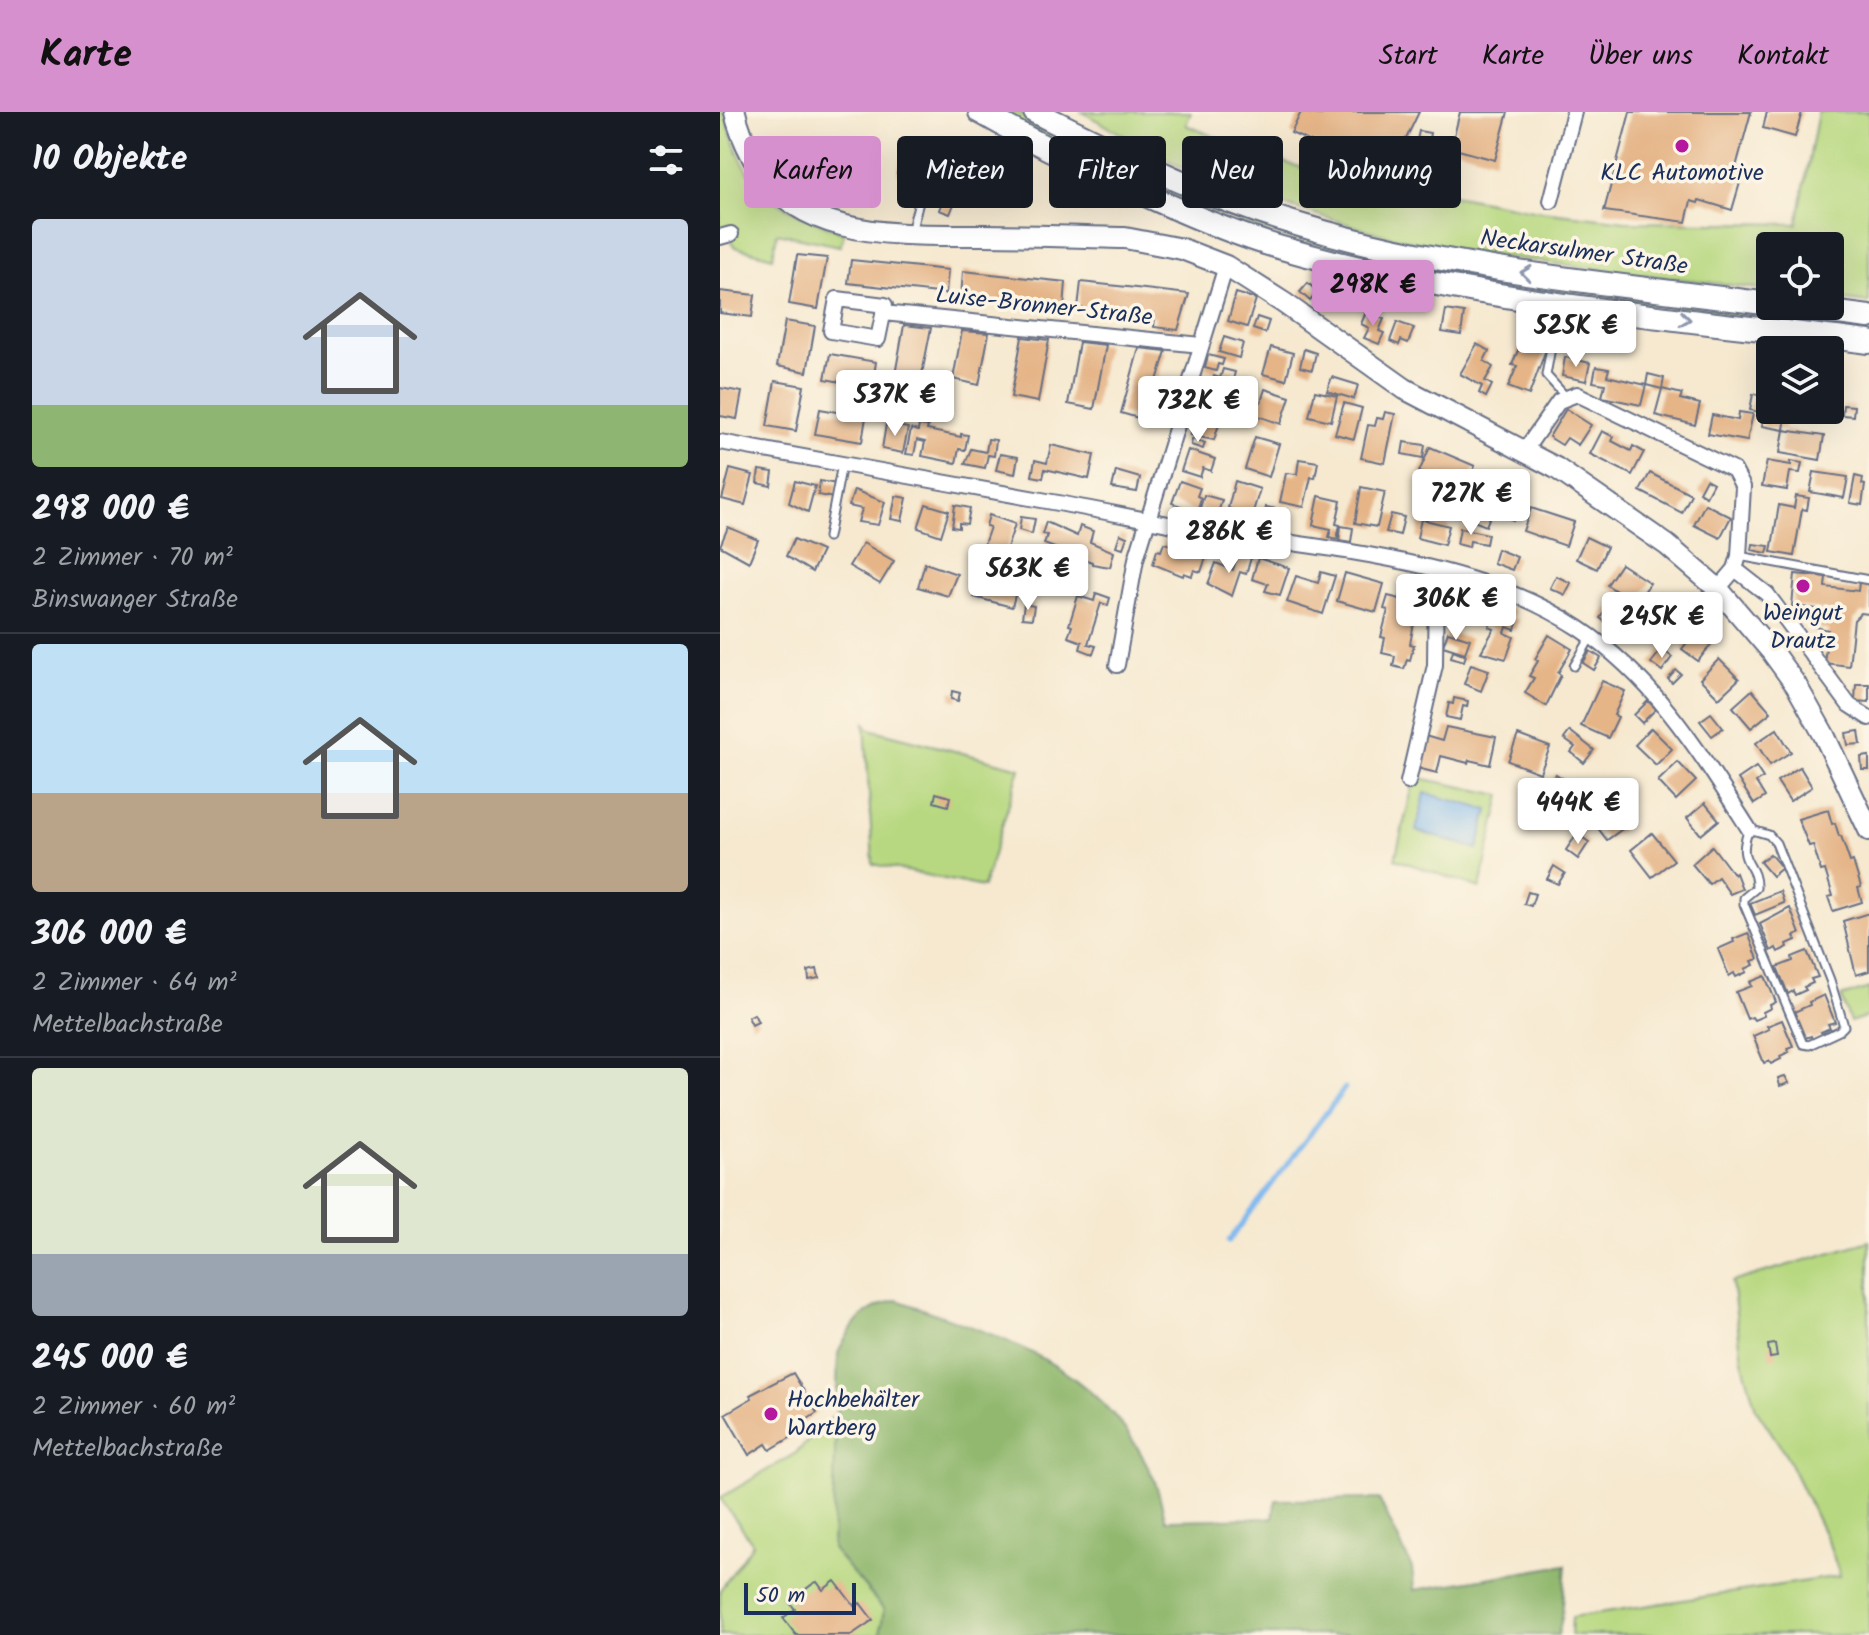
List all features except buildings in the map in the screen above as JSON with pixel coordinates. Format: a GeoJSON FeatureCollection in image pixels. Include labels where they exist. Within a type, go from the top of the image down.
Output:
{"type":"FeatureCollection","features":[{"type":"Feature","properties":{"kind":"main road"},"geometry":{"type":"LineString","coordinates":[[735,112],[744,140]]}},
{"type":"Feature","properties":{"kind":"main road"},"geometry":{"type":"LineString","coordinates":[[750,112],[751,136]]}},
{"type":"Feature","properties":{"kind":"main road"},"geometry":{"type":"LineString","coordinates":[[980,112],[1113,181],[1199,218],[1278,247],[1358,269],[1485,293],[1869,342]]}},
{"type":"Feature","properties":{"kind":"main road","name":"Neckarsulmer Straße"},"geometry":{"type":"LineString","coordinates":[[1035,112],[1123,157],[1192,187],[1304,227],[1479,267],[1756,302]]}},
{"type":"Feature","properties":{"kind":"main road"},"geometry":{"type":"LineString","coordinates":[[801,208],[865,231],[1125,238],[1182,249],[1226,266],[1411,393],[1525,450],[1626,516],[1667,545],[1718,589],[1755,630],[1796,685],[1869,830]]}},
{"type":"Feature","properties":{"kind":"main road"},"geometry":{"type":"LineString","coordinates":[[1844,314],[1869,317]]}},
{"type":"Feature","properties":{"kind":"street"},"geometry":{"type":"LineString","coordinates":[[1551,201],[1574,112]]}},
{"type":"Feature","properties":{"kind":"street"},"geometry":{"type":"LineString","coordinates":[[1117,665],[1128,592],[1147,519],[1226,266]]}},
{"type":"Feature","properties":{"kind":"street","name":"Luise-Bronner-Straße"},"geometry":{"type":"LineString","coordinates":[[883,313],[1201,345]]}},
{"type":"Feature","properties":{"kind":"street"},"geometry":{"type":"LineString","coordinates":[[1525,450],[1559,401],[1577,394],[1734,470],[1743,487],[1737,562],[1718,589]]}},
{"type":"Feature","properties":{"kind":"street"},"geometry":{"type":"LineString","coordinates":[[720,442],[1436,570],[1515,594],[1549,610],[1591,637],[1649,687],[1680,724],[1749,829]]}},
{"type":"Feature","properties":{"kind":"street"},"geometry":{"type":"LineString","coordinates":[[1737,562],[1767,594],[1849,705],[1869,718]]}},
{"type":"Feature","properties":{"kind":"street"},"geometry":{"type":"LineString","coordinates":[[1408,782],[1435,665],[1436,570]]}},
{"type":"Feature","properties":{"kind":"lane"},"geometry":{"type":"LineString","coordinates":[[911,234],[918,208]]}},
{"type":"Feature","properties":{"kind":"lane"},"geometry":{"type":"LineString","coordinates":[[1528,328],[1552,342],[1546,375],[1566,397]]}},
{"type":"Feature","properties":{"kind":"lane"},"geometry":{"type":"LineString","coordinates":[[828,537],[842,464]]}},
{"type":"Feature","properties":{"kind":"lane"},"geometry":{"type":"LineString","coordinates":[[1737,562],[1869,580]]}},
{"type":"Feature","properties":{"kind":"lane"},"geometry":{"type":"LineString","coordinates":[[1574,666],[1591,637]]}},
{"type":"Feature","properties":{"kind":"lane"},"geometry":{"type":"LineString","coordinates":[[1749,829],[1769,835],[1776,843],[1830,980],[1844,1026],[1805,1046],[1744,904],[1744,898],[1756,888],[1756,880],[1743,853],[1749,829]]}},
{"type":"Feature","properties":{"kind":"green space"},"geometry":{"type":"Polygon","coordinates":[[[720,112],[725,112],[744,163],[744,208],[787,208],[844,233],[840,246],[777,233],[773,257],[735,247],[720,226],[720,112]]]}},
{"type":"Feature","properties":{"kind":"green space"},"geometry":{"type":"Polygon","coordinates":[[[996,112],[1015,112],[1065,136],[1049,138],[996,112]]]}},
{"type":"Feature","properties":{"kind":"green space"},"geometry":{"type":"Polygon","coordinates":[[[1082,112],[1191,112],[1186,125],[1213,136],[1182,136],[1182,168],[1166,159],[1166,136],[1125,136],[1082,112]]]}},
{"type":"Feature","properties":{"kind":"green space"},"geometry":{"type":"Polygon","coordinates":[[[1818,112],[1869,112],[1869,303],[1844,300],[1844,232],[1756,232],[1756,288],[1456,251],[1384,235],[1283,204],[1283,162],[1299,167],[1299,208],[1461,208],[1461,196],[1533,210],[1634,222],[1797,224],[1818,112]]]}},
{"type":"Feature","properties":{"kind":"green space"},"geometry":{"type":"Polygon","coordinates":[[[1166,182],[1182,187],[1182,201],[1166,195],[1166,182]]]}},
{"type":"Feature","properties":{"kind":"green space"},"geometry":{"type":"Polygon","coordinates":[[[1201,208],[1265,208],[1599,294],[1756,314],[1756,319],[1498,286],[1356,257],[1274,235],[1201,208]]]}},
{"type":"Feature","properties":{"kind":"green space"},"geometry":{"type":"Polygon","coordinates":[[[1761,320],[1805,320],[1869,328],[1869,334],[1761,320]]]}},
{"type":"Feature","properties":{"kind":"green space"},"geometry":{"type":"Polygon","coordinates":[[[865,723],[870,729],[1020,768],[983,887],[873,864],[865,723]]]}},
{"type":"Feature","properties":{"kind":"green space"},"geometry":{"type":"Polygon","coordinates":[[[1415,777],[1501,795],[1480,888],[1395,859],[1415,777]]]}},
{"type":"Feature","properties":{"kind":"green space"},"geometry":{"type":"Polygon","coordinates":[[[1869,988],[1869,1016],[1850,1022],[1841,997],[1869,988]]]}},
{"type":"Feature","properties":{"kind":"green space"},"geometry":{"type":"Polygon","coordinates":[[[1869,1241],[1869,1635],[1571,1635],[1572,1617],[1840,1576],[1829,1544],[1785,1453],[1756,1409],[1742,1360],[1732,1282],[1869,1241]]]}},
{"type":"Feature","properties":{"kind":"green space"},"geometry":{"type":"Polygon","coordinates":[[[897,1300],[1012,1343],[1079,1382],[1108,1408],[1133,1440],[1154,1479],[1166,1520],[1273,1518],[1276,1500],[1379,1499],[1412,1568],[1414,1590],[1566,1565],[1558,1635],[880,1635],[884,1609],[832,1549],[838,1353],[860,1318],[876,1307],[897,1300]]]}},
{"type":"Feature","properties":{"kind":"green space"},"geometry":{"type":"Polygon","coordinates":[[[838,1411],[832,1549],[884,1610],[880,1635],[720,1635],[720,1590],[753,1544],[720,1498],[796,1453],[838,1411]]]}},
{"type":"Feature","properties":{"kind":"water"},"geometry":{"type":"Polygon","coordinates":[[[1425,793],[1488,810],[1478,849],[1416,831],[1425,793]]]}},
{"type":"Feature","properties":{"kind":"waterway"},"geometry":{"type":"LineString","coordinates":[[1229,1241],[1345,1088]]}},
{"type":"Feature","properties":{"kind":"place","name":"KLC Automotive"},"geometry":{"type":"Point","coordinates":[1682,146]}},
{"type":"Feature","properties":{"kind":"place","name":"Weingut Drautz"},"geometry":{"type":"Point","coordinates":[1803,586]}},
{"type":"Feature","properties":{"kind":"place","name":"Hochbehälter Wartberg"},"geometry":{"type":"Point","coordinates":[771,1414]}}]}
